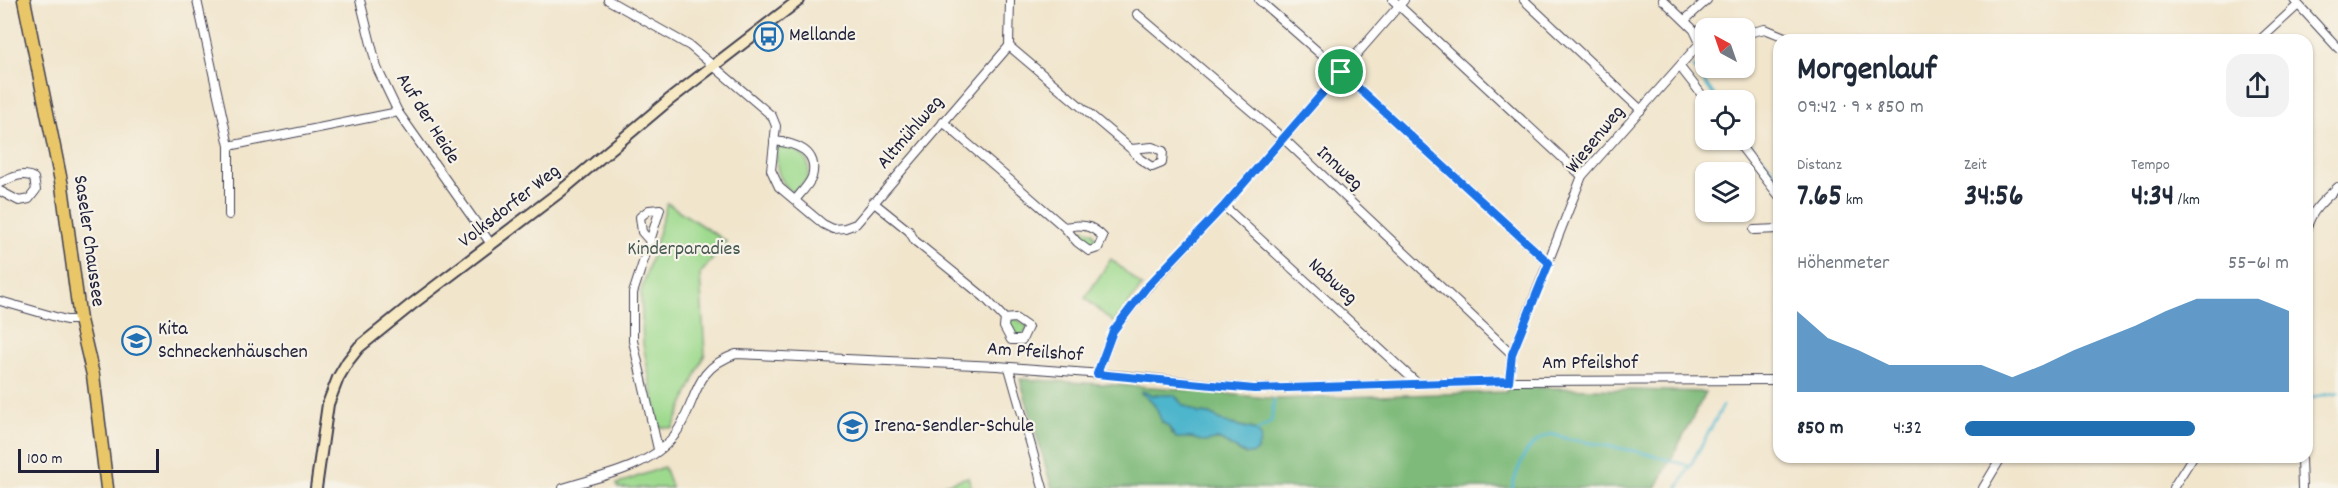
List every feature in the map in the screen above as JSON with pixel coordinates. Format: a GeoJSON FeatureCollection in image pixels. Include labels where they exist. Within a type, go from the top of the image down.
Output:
{"type":"FeatureCollection","features":[{"type":"Feature","properties":{"kind":"main road","name":"Saseler Chaussee"},"geometry":{"type":"LineString","coordinates":[[24,0],[62,186],[80,320],[93,375],[107,488]]}},
{"type":"Feature","properties":{"kind":"street"},"geometry":{"type":"LineString","coordinates":[[197,0],[229,146],[230,214]]}},
{"type":"Feature","properties":{"kind":"street","name":"Auf der Heide"},"geometry":{"type":"LineString","coordinates":[[360,0],[377,68],[398,112],[491,244]]}},
{"type":"Feature","properties":{"kind":"street"},"geometry":{"type":"LineString","coordinates":[[608,0],[673,35],[714,65]]}},
{"type":"Feature","properties":{"kind":"street","name":"Volksdorfer Weg"},"geometry":{"type":"LineString","coordinates":[[316,488],[325,416],[333,390],[348,361],[371,336],[561,191],[714,65],[799,0]]}},
{"type":"Feature","properties":{"kind":"street"},"geometry":{"type":"LineString","coordinates":[[1011,0],[1009,46],[1131,148]]}},
{"type":"Feature","properties":{"kind":"street"},"geometry":{"type":"LineString","coordinates":[[1259,0],[1549,263]]}},
{"type":"Feature","properties":{"kind":"street"},"geometry":{"type":"LineString","coordinates":[[1524,0],[1641,110]]}},
{"type":"Feature","properties":{"kind":"street"},"geometry":{"type":"LineString","coordinates":[[1663,0],[1695,31]]}},
{"type":"Feature","properties":{"kind":"street"},"geometry":{"type":"LineString","coordinates":[[1685,20],[1707,0]]}},
{"type":"Feature","properties":{"kind":"street"},"geometry":{"type":"LineString","coordinates":[[1097,374],[1113,331],[1146,288],[1284,139],[1399,2],[1582,176]]}},
{"type":"Feature","properties":{"kind":"street"},"geometry":{"type":"LineString","coordinates":[[2266,34],[2296,2],[2338,48]]}},
{"type":"Feature","properties":{"kind":"street","name":"Innweg"},"geometry":{"type":"LineString","coordinates":[[1137,14],[1284,139],[1512,354]]}},
{"type":"Feature","properties":{"kind":"street"},"geometry":{"type":"LineString","coordinates":[[1755,31],[1765,29],[1777,34]]}},
{"type":"Feature","properties":{"kind":"street","name":"Altmühlweg"},"geometry":{"type":"LineString","coordinates":[[714,65],[772,116],[776,126],[771,170],[779,188],[823,224],[833,229],[856,224],[1009,46]]}},
{"type":"Feature","properties":{"kind":"street","name":"Wiesenweg"},"geometry":{"type":"LineString","coordinates":[[1509,381],[1512,354],[1582,176],[1695,51]]}},
{"type":"Feature","properties":{"kind":"street"},"geometry":{"type":"LineString","coordinates":[[1680,67],[1698,90]]}},
{"type":"Feature","properties":{"kind":"street"},"geometry":{"type":"LineString","coordinates":[[229,146],[398,112]]}},
{"type":"Feature","properties":{"kind":"street"},"geometry":{"type":"LineString","coordinates":[[943,122],[1089,251],[1098,248],[1103,237],[1095,228],[1080,224],[1064,227]]}},
{"type":"Feature","properties":{"kind":"street"},"geometry":{"type":"LineString","coordinates":[[774,141],[794,143],[810,155],[812,160],[812,179],[795,200]]}},
{"type":"Feature","properties":{"kind":"street"},"geometry":{"type":"LineString","coordinates":[[1744,150],[1773,188]]}},
{"type":"Feature","properties":{"kind":"street"},"geometry":{"type":"LineString","coordinates":[[0,183],[18,175],[27,174],[34,178],[36,190],[29,200],[19,201],[0,191]]}},
{"type":"Feature","properties":{"kind":"street"},"geometry":{"type":"LineString","coordinates":[[2313,214],[2338,187]]}},
{"type":"Feature","properties":{"kind":"street"},"geometry":{"type":"LineString","coordinates":[[873,202],[984,297],[1005,319]]}},
{"type":"Feature","properties":{"kind":"street","name":"Nabweg"},"geometry":{"type":"LineString","coordinates":[[1224,206],[1417,383]]}},
{"type":"Feature","properties":{"kind":"street"},"geometry":{"type":"LineString","coordinates":[[1754,230],[1773,229]]}},
{"type":"Feature","properties":{"kind":"street"},"geometry":{"type":"LineString","coordinates":[[650,242],[633,293],[633,341],[658,449]]}},
{"type":"Feature","properties":{"kind":"street"},"geometry":{"type":"LineString","coordinates":[[0,301],[66,320],[80,320]]}},
{"type":"Feature","properties":{"kind":"street","name":"Am Pfeilshof"},"geometry":{"type":"LineString","coordinates":[[563,488],[645,462],[674,436],[707,371],[722,359],[736,354],[1009,368],[1254,389],[1509,381],[1773,380]]}},
{"type":"Feature","properties":{"kind":"street"},"geometry":{"type":"LineString","coordinates":[[1009,368],[1043,488]]}},
{"type":"Feature","properties":{"kind":"street"},"geometry":{"type":"LineString","coordinates":[[1983,488],[1998,463]]}},
{"type":"Feature","properties":{"kind":"street"},"geometry":{"type":"LineString","coordinates":[[2173,488],[2189,463]]}},
{"type":"Feature","properties":{"kind":"street"},"geometry":{"type":"LineString","coordinates":[[2301,463],[2302,488]]}},
{"type":"Feature","properties":{"kind":"green space"},"geometry":{"type":"Polygon","coordinates":[[[779,146],[803,155],[808,165],[807,179],[792,193],[778,173],[776,155],[779,146]]]}},
{"type":"Feature","properties":{"kind":"green space","name":"Kinderparadies"},"geometry":{"type":"Polygon","coordinates":[[[667,203],[727,242],[700,274],[705,354],[673,428],[659,427],[643,344],[641,292],[667,203]]]}},
{"type":"Feature","properties":{"kind":"green space"},"geometry":{"type":"Polygon","coordinates":[[[1074,229],[1093,232],[1096,240],[1092,244],[1074,229]]]}},
{"type":"Feature","properties":{"kind":"green space"},"geometry":{"type":"Polygon","coordinates":[[[1111,259],[1142,286],[1114,323],[1085,298],[1111,259]]]}},
{"type":"Feature","properties":{"kind":"green space"},"geometry":{"type":"Polygon","coordinates":[[[1015,318],[1028,327],[1022,339],[1011,339],[1005,319],[1015,318]]]}},
{"type":"Feature","properties":{"kind":"green space"},"geometry":{"type":"Polygon","coordinates":[[[1020,379],[1167,388],[1277,399],[1506,392],[1507,388],[1517,387],[1706,392],[1656,488],[1052,488],[1020,379]],[[1142,391],[1141,393],[1155,405],[1162,422],[1168,426],[1172,434],[1196,439],[1221,440],[1244,454],[1256,451],[1260,441],[1258,432],[1253,429],[1226,423],[1210,414],[1198,413],[1183,405],[1177,398],[1142,391]]]}},
{"type":"Feature","properties":{"kind":"green space"},"geometry":{"type":"Polygon","coordinates":[[[664,467],[672,488],[618,488],[617,484],[664,467]]]}},
{"type":"Feature","properties":{"kind":"green space"},"geometry":{"type":"Polygon","coordinates":[[[968,477],[972,488],[935,488],[935,487],[968,477]]]}},
{"type":"Feature","properties":{"kind":"water"},"geometry":{"type":"Polygon","coordinates":[[[1142,391],[1152,395],[1174,395],[1183,405],[1198,413],[1210,414],[1226,423],[1253,429],[1261,436],[1259,447],[1250,454],[1218,439],[1205,442],[1192,438],[1176,438],[1168,426],[1162,422],[1152,402],[1141,393],[1142,391]]]}},
{"type":"Feature","properties":{"kind":"waterway"},"geometry":{"type":"LineString","coordinates":[[1694,67],[1710,90]]}},
{"type":"Feature","properties":{"kind":"waterway"},"geometry":{"type":"LineString","coordinates":[[1755,150],[1773,172]]}},
{"type":"Feature","properties":{"kind":"waterway"},"geometry":{"type":"LineString","coordinates":[[2313,397],[2338,393]]}},
{"type":"Feature","properties":{"kind":"waterway"},"geometry":{"type":"LineString","coordinates":[[1257,431],[1271,422],[1274,400]]}},
{"type":"Feature","properties":{"kind":"waterway"},"geometry":{"type":"LineString","coordinates":[[1678,488],[1723,406]]}},
{"type":"Feature","properties":{"kind":"waterway"},"geometry":{"type":"LineString","coordinates":[[1512,488],[1524,455],[1535,443],[1551,434],[1640,452],[1690,466]]}},
{"type":"Feature","properties":{"kind":"place","name":"Mellande"},"geometry":{"type":"Point","coordinates":[768,36]}},
{"type":"Feature","properties":{"kind":"place","name":"Kita Schneckenhäuschen"},"geometry":{"type":"Point","coordinates":[137,341]}},
{"type":"Feature","properties":{"kind":"place","name":"Irena-Sendler-Schule"},"geometry":{"type":"Point","coordinates":[853,427]}},
{"type":"Feature","properties":{"kind":"route"},"geometry":{"type":"LineString","coordinates":[[1341,72],[1549,263],[1512,354],[1509,381],[1254,389],[1097,374],[1113,331],[1146,288],[1224,206],[1341,72]]}}]}
